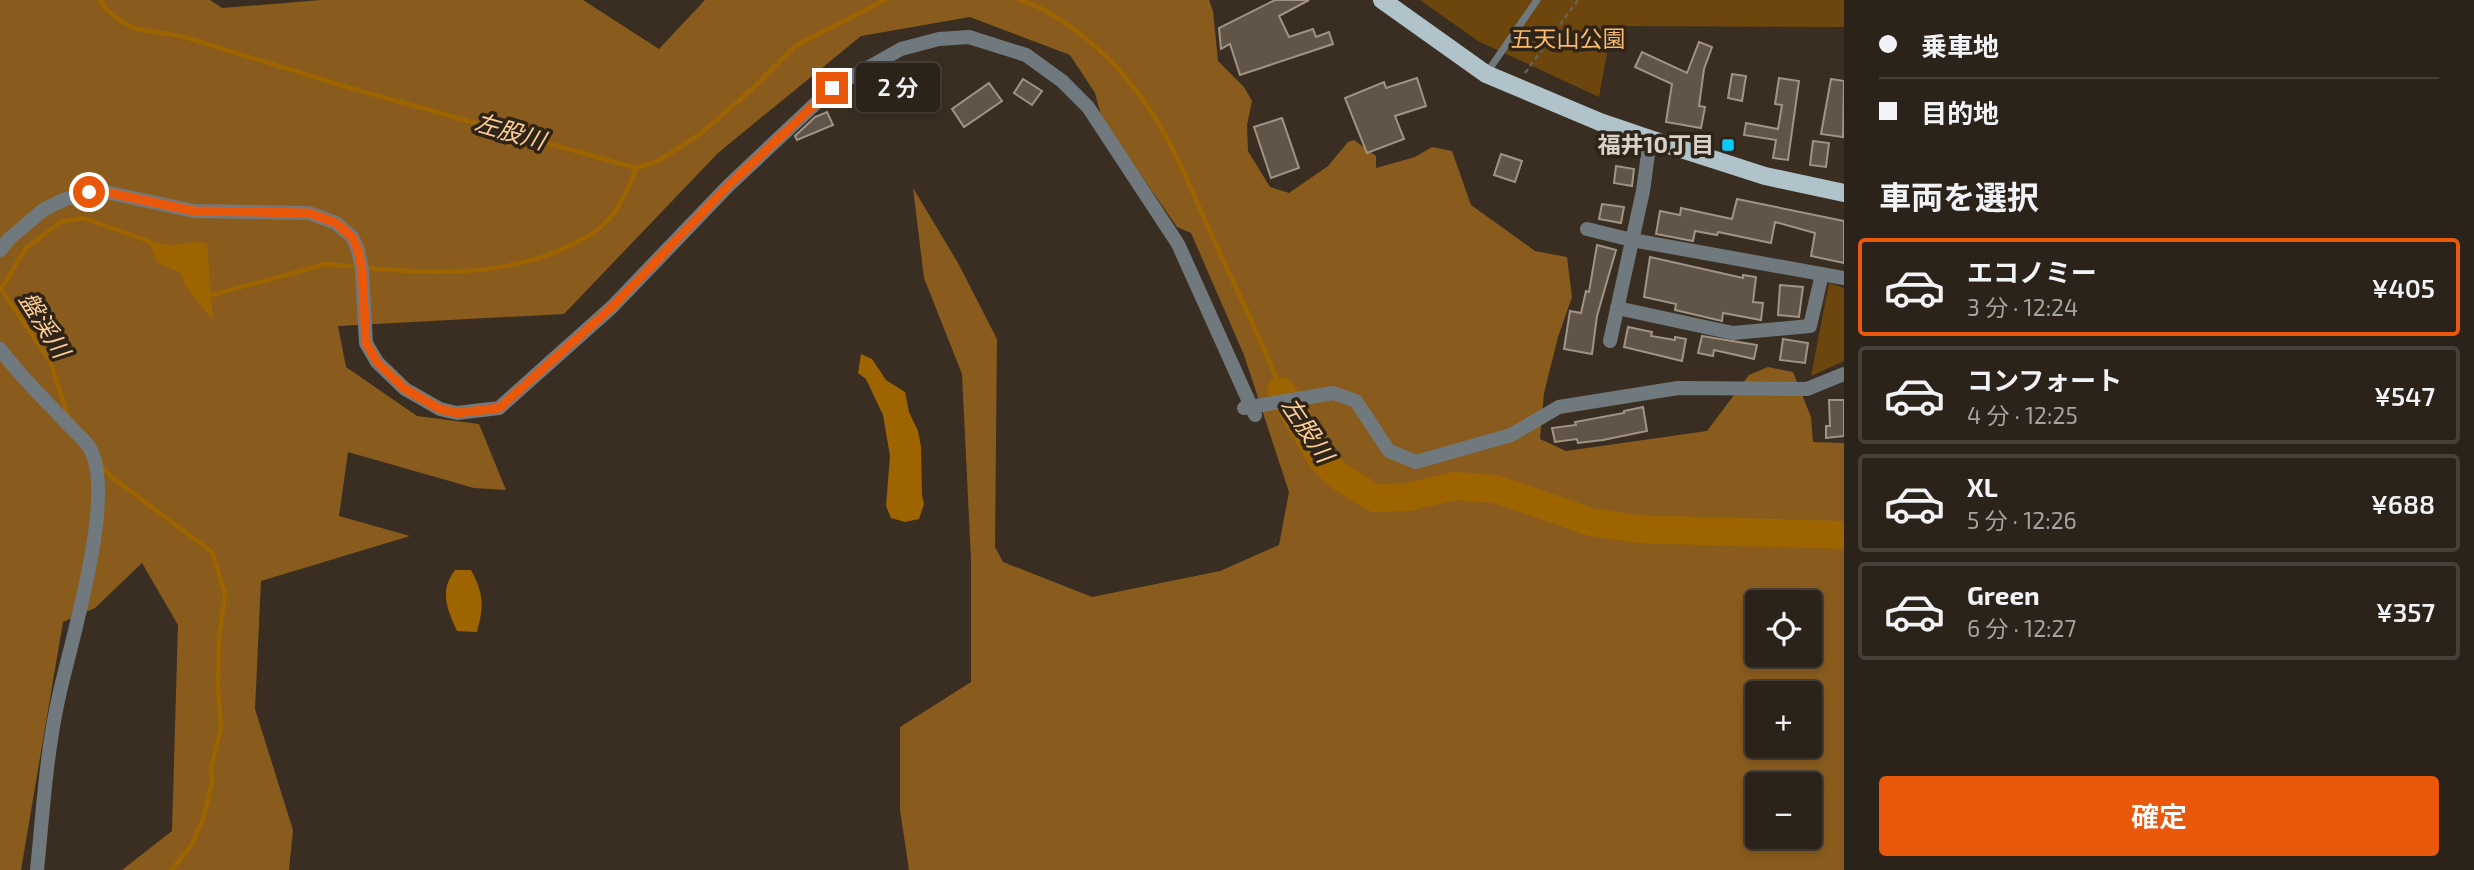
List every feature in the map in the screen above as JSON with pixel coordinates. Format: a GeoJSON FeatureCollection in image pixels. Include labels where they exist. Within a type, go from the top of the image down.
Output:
{"type":"FeatureCollection","features":[{"type":"Feature","properties":{"kind":"main road"},"geometry":{"type":"LineString","coordinates":[[1382,0],[1486,74],[1600,122],[1765,176],[1844,193]]}},
{"type":"Feature","properties":{"kind":"street"},"geometry":{"type":"LineString","coordinates":[[0,250],[43,210],[89,192],[110,193],[194,211],[309,213],[336,223],[352,237],[358,250],[362,270],[366,343],[377,362],[405,389],[440,409],[457,413],[499,408],[612,307],[728,186],[832,88],[901,49],[939,38],[968,37],[1026,55],[1062,81],[1087,107],[1178,244],[1249,412],[1333,394],[1356,401],[1389,451],[1416,462],[1511,435],[1559,407],[1678,388],[1807,389],[1844,374]]}},
{"type":"Feature","properties":{"kind":"street"},"geometry":{"type":"LineString","coordinates":[[1610,341],[1643,191],[1650,139]]}},
{"type":"Feature","properties":{"kind":"street"},"geometry":{"type":"LineString","coordinates":[[1587,229],[1633,240],[1844,278]]}},
{"type":"Feature","properties":{"kind":"street"},"geometry":{"type":"LineString","coordinates":[[1617,308],[1733,333],[1810,326],[1822,274]]}},
{"type":"Feature","properties":{"kind":"street"},"geometry":{"type":"LineString","coordinates":[[0,349],[16,370],[90,448],[97,469],[97,522],[83,601],[59,697],[42,800],[37,870]]}},
{"type":"Feature","properties":{"kind":"lane"},"geometry":{"type":"LineString","coordinates":[[1486,74],[1537,0]]}},
{"type":"Feature","properties":{"kind":"path"},"geometry":{"type":"LineString","coordinates":[[1525,73],[1577,0]]}},
{"type":"Feature","properties":{"kind":"green space","name":"五天山公園"},"geometry":{"type":"Polygon","coordinates":[[[1420,0],[1844,0],[1844,27],[1612,26],[1599,97],[1478,41],[1420,0]]]}},
{"type":"Feature","properties":{"kind":"green space"},"geometry":{"type":"Polygon","coordinates":[[[1829,283],[1844,288],[1844,361],[1811,376],[1829,283]]]}},
{"type":"Feature","properties":{"kind":"shaded area"},"geometry":{"type":"Polygon","coordinates":[[[0,0],[210,0],[222,8],[321,0],[583,0],[659,49],[705,0],[1209,0],[1213,11],[1218,61],[1244,87],[1252,101],[1247,125],[1248,151],[1270,187],[1289,193],[1328,166],[1348,142],[1354,140],[1376,156],[1376,168],[1415,157],[1432,147],[1452,151],[1471,205],[1535,251],[1567,257],[1572,297],[1558,337],[1544,393],[1540,439],[1566,451],[1707,431],[1749,375],[1768,367],[1793,372],[1811,417],[1813,442],[1844,443],[1844,870],[909,870],[900,810],[900,727],[971,682],[971,559],[962,374],[924,278],[913,188],[958,263],[997,339],[995,547],[1003,562],[1092,597],[1220,571],[1279,545],[1289,492],[1244,355],[1191,233],[1177,227],[1102,119],[1095,93],[1070,55],[970,17],[861,36],[718,153],[564,314],[338,326],[346,367],[417,416],[479,424],[506,490],[474,488],[348,452],[339,516],[410,536],[261,581],[255,709],[293,830],[289,870],[122,870],[172,831],[178,625],[142,563],[95,608],[63,622],[21,870],[0,870],[0,0]]]}},
{"type":"Feature","properties":{"kind":"shaded area"},"geometry":{"type":"Polygon","coordinates":[[[148,241],[170,245],[207,243],[213,321],[185,285],[181,273],[158,263],[148,241]]]}},
{"type":"Feature","properties":{"kind":"shaded area"},"geometry":{"type":"Polygon","coordinates":[[[861,354],[872,359],[886,380],[905,392],[921,447],[924,504],[919,519],[905,522],[891,518],[886,506],[890,456],[883,415],[866,379],[858,373],[861,354]]]}},
{"type":"Feature","properties":{"kind":"shaded area"},"geometry":{"type":"Polygon","coordinates":[[[455,570],[471,570],[478,586],[482,607],[477,632],[457,631],[450,615],[446,592],[455,570]]]}},
{"type":"Feature","properties":{"kind":"building"},"geometry":{"type":"Polygon","coordinates":[[[1275,0],[1309,0],[1279,16],[1289,37],[1313,29],[1316,37],[1329,32],[1333,44],[1240,75],[1230,44],[1221,49],[1219,28],[1275,0]]]}},
{"type":"Feature","properties":{"kind":"building"},"geometry":{"type":"Polygon","coordinates":[[[1699,42],[1712,47],[1704,69],[1699,106],[1705,107],[1701,128],[1666,122],[1672,84],[1635,67],[1642,52],[1687,73],[1699,42]]]}},
{"type":"Feature","properties":{"kind":"building"},"geometry":{"type":"Polygon","coordinates":[[[1732,74],[1746,76],[1742,101],[1728,98],[1732,74]]]}},
{"type":"Feature","properties":{"kind":"building"},"geometry":{"type":"Polygon","coordinates":[[[894,75],[899,88],[876,96],[871,82],[894,75]]]}},
{"type":"Feature","properties":{"kind":"building"},"geometry":{"type":"Polygon","coordinates":[[[1417,78],[1426,106],[1395,116],[1404,139],[1367,153],[1345,98],[1384,82],[1386,88],[1417,78]]]}},
{"type":"Feature","properties":{"kind":"building"},"geometry":{"type":"Polygon","coordinates":[[[1779,78],[1799,81],[1788,160],[1773,158],[1776,140],[1744,135],[1746,123],[1778,129],[1782,105],[1775,104],[1779,78]]]}},
{"type":"Feature","properties":{"kind":"building"},"geometry":{"type":"Polygon","coordinates":[[[1023,79],[1042,91],[1032,105],[1014,93],[1023,79]]]}},
{"type":"Feature","properties":{"kind":"building"},"geometry":{"type":"Polygon","coordinates":[[[1831,79],[1844,81],[1843,137],[1821,134],[1831,79]]]}},
{"type":"Feature","properties":{"kind":"building"},"geometry":{"type":"Polygon","coordinates":[[[989,83],[1002,101],[964,127],[952,109],[989,83]]]}},
{"type":"Feature","properties":{"kind":"building"},"geometry":{"type":"Polygon","coordinates":[[[827,112],[833,125],[797,140],[795,136],[815,117],[827,112]]]}},
{"type":"Feature","properties":{"kind":"building"},"geometry":{"type":"Polygon","coordinates":[[[1282,118],[1299,168],[1271,178],[1254,127],[1282,118]]]}},
{"type":"Feature","properties":{"kind":"building"},"geometry":{"type":"Polygon","coordinates":[[[1813,141],[1829,143],[1826,167],[1810,165],[1813,141]]]}},
{"type":"Feature","properties":{"kind":"building"},"geometry":{"type":"Polygon","coordinates":[[[1501,154],[1522,161],[1515,182],[1494,175],[1501,154]]]}},
{"type":"Feature","properties":{"kind":"building"},"geometry":{"type":"Polygon","coordinates":[[[1616,166],[1634,169],[1632,186],[1614,183],[1616,166]]]}},
{"type":"Feature","properties":{"kind":"building"},"geometry":{"type":"Polygon","coordinates":[[[1737,199],[1844,221],[1844,263],[1811,256],[1815,233],[1775,222],[1771,243],[1718,232],[1717,235],[1695,231],[1693,241],[1656,234],[1660,211],[1680,215],[1681,208],[1732,219],[1737,199]]]}},
{"type":"Feature","properties":{"kind":"building"},"geometry":{"type":"Polygon","coordinates":[[[1602,204],[1624,207],[1621,223],[1599,219],[1602,204]]]}},
{"type":"Feature","properties":{"kind":"building"},"geometry":{"type":"Polygon","coordinates":[[[1597,245],[1616,250],[1597,316],[1592,354],[1564,349],[1570,311],[1581,313],[1586,291],[1589,292],[1597,245]]]}},
{"type":"Feature","properties":{"kind":"building"},"geometry":{"type":"Polygon","coordinates":[[[1650,257],[1743,278],[1743,275],[1756,277],[1753,302],[1763,303],[1761,320],[1723,313],[1722,321],[1675,310],[1676,304],[1644,297],[1650,257]]]}},
{"type":"Feature","properties":{"kind":"building"},"geometry":{"type":"Polygon","coordinates":[[[1780,285],[1803,287],[1799,317],[1778,315],[1780,285]]]}},
{"type":"Feature","properties":{"kind":"building"},"geometry":{"type":"Polygon","coordinates":[[[1628,327],[1652,332],[1651,336],[1686,339],[1682,361],[1624,347],[1628,327]]]}},
{"type":"Feature","properties":{"kind":"building"},"geometry":{"type":"Polygon","coordinates":[[[1702,336],[1757,345],[1754,359],[1714,350],[1713,356],[1698,353],[1702,336]]]}},
{"type":"Feature","properties":{"kind":"building"},"geometry":{"type":"Polygon","coordinates":[[[1783,339],[1808,343],[1805,363],[1780,360],[1783,339]]]}},
{"type":"Feature","properties":{"kind":"building"},"geometry":{"type":"Polygon","coordinates":[[[1829,400],[1844,400],[1844,436],[1826,438],[1826,426],[1830,426],[1829,400]]]}},
{"type":"Feature","properties":{"kind":"building"},"geometry":{"type":"Polygon","coordinates":[[[1643,407],[1647,431],[1578,443],[1577,439],[1555,442],[1552,428],[1576,425],[1575,422],[1643,407]]]}},
{"type":"Feature","properties":{"kind":"waterway","name":"左股川"},"geometry":{"type":"LineString","coordinates":[[100,0],[118,19],[136,29],[181,36],[347,87],[636,168],[658,161],[700,134],[751,90],[795,46],[885,0]]}},
{"type":"Feature","properties":{"kind":"waterway","name":"左股川"},"geometry":{"type":"LineString","coordinates":[[1019,0],[1036,6],[1083,36],[1109,59],[1149,108],[1178,161],[1281,391]]}},
{"type":"Feature","properties":{"kind":"waterway","name":"盤渓川"},"geometry":{"type":"LineString","coordinates":[[366,268],[466,271],[539,258],[563,249],[600,228],[614,213],[636,168]]}},
{"type":"Feature","properties":{"kind":"waterway","name":"盤渓川"},"geometry":{"type":"LineString","coordinates":[[68,417],[51,363],[1,289],[26,248],[61,222],[83,218],[152,244]]}},
{"type":"Feature","properties":{"kind":"waterway","name":"盤渓川"},"geometry":{"type":"LineString","coordinates":[[210,293],[212,295],[326,264],[357,267]]}},
{"type":"Feature","properties":{"kind":"waterway","name":"左股川"},"geometry":{"type":"LineString","coordinates":[[1281,391],[1322,459],[1336,474],[1374,498],[1408,497],[1455,486],[1496,489],[1591,522],[1637,529],[1844,535]]}},
{"type":"Feature","properties":{"kind":"waterway","name":"盤渓川"},"geometry":{"type":"LineString","coordinates":[[101,464],[110,476],[212,552],[225,594],[219,638],[218,689],[221,728],[211,768],[212,783],[203,819],[191,846],[171,870]]}},
{"type":"Feature","properties":{"kind":"place","name":"福井10丁目"},"geometry":{"type":"Point","coordinates":[1728,145]}},
{"type":"Feature","properties":{"kind":"route"},"geometry":{"type":"LineString","coordinates":[[89,192],[110,193],[194,211],[309,213],[336,223],[352,237],[358,250],[362,270],[366,343],[377,362],[405,389],[440,409],[457,413],[499,408],[612,307],[728,186],[832,88]]}}]}
